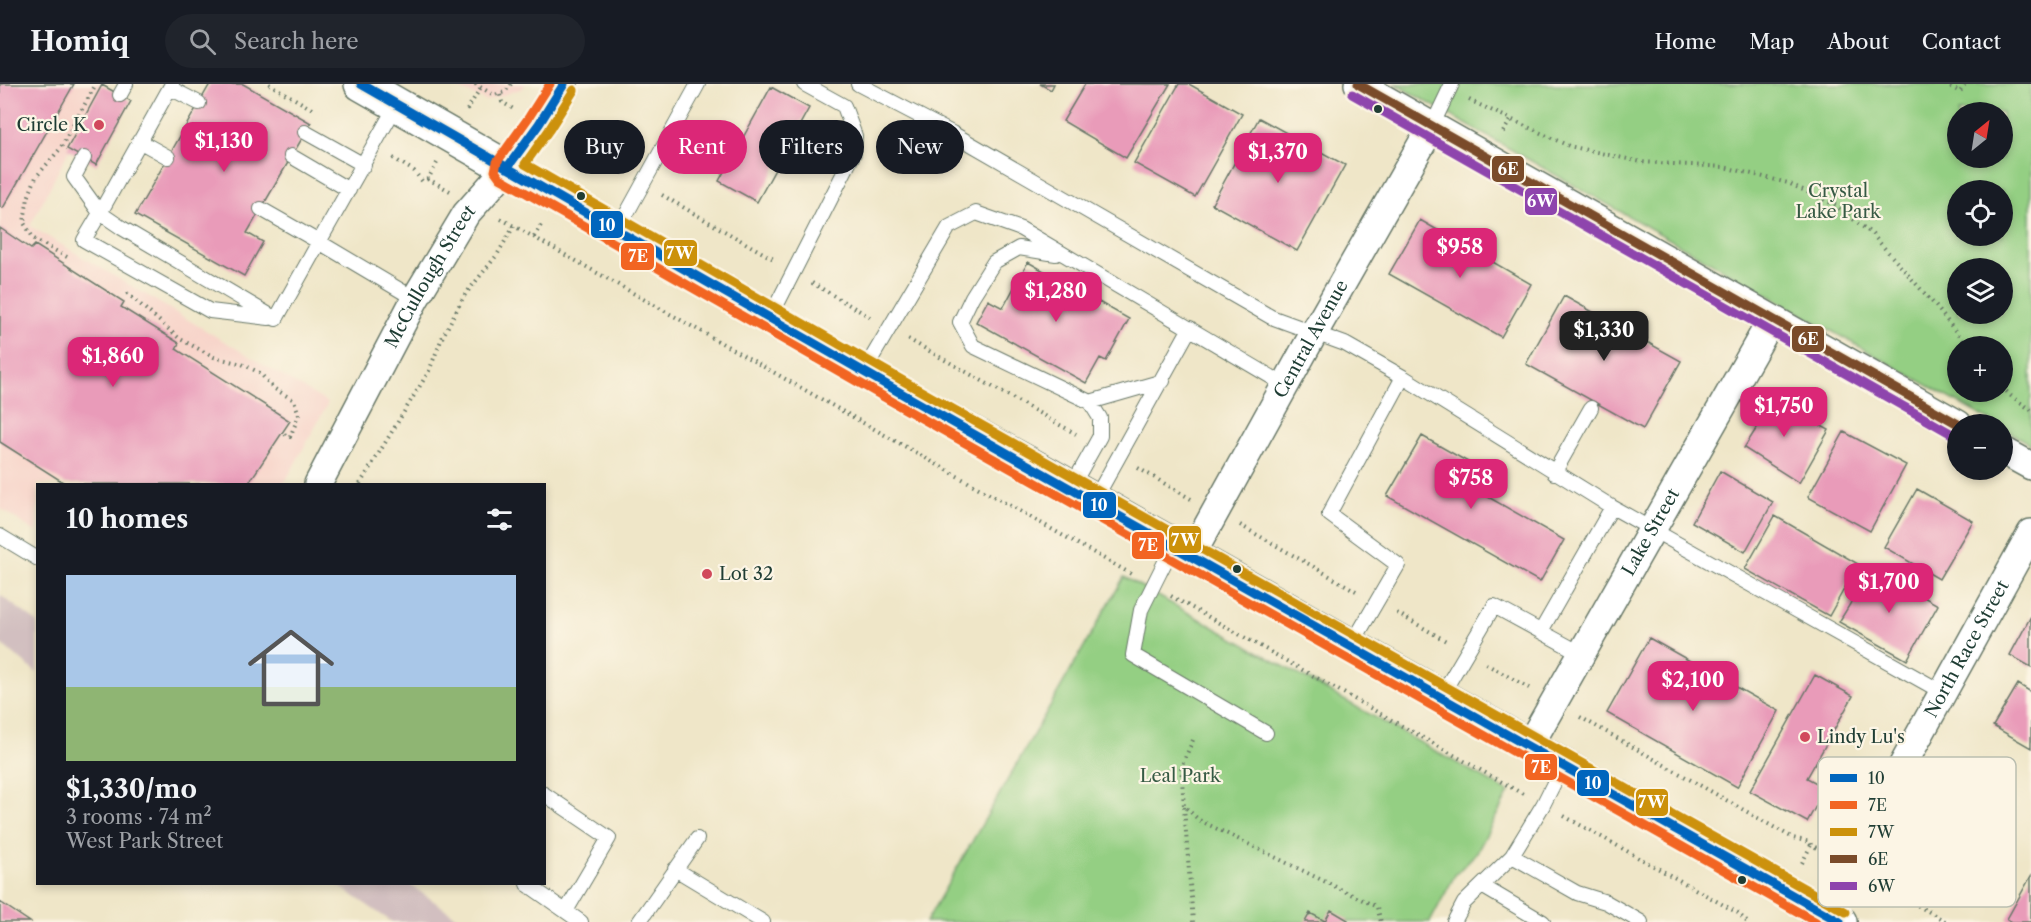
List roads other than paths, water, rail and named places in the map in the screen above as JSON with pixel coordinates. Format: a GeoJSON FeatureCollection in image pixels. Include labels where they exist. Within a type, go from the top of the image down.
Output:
{"type":"FeatureCollection","features":[{"type":"Feature","properties":{"kind":"main road"},"geometry":{"type":"LineString","coordinates":[[361,84],[913,400],[1563,765],[1826,918]]}},
{"type":"Feature","properties":{"kind":"street","name":"McCullough Street"},"geometry":{"type":"LineString","coordinates":[[319,483],[415,299],[466,213],[507,168],[564,84]]}},
{"type":"Feature","properties":{"kind":"street"},"geometry":{"type":"LineString","coordinates":[[1358,84],[1947,418]]}},
{"type":"Feature","properties":{"kind":"street","name":"Central Avenue"},"geometry":{"type":"LineString","coordinates":[[1182,551],[1286,385],[1432,126]]}},
{"type":"Feature","properties":{"kind":"street","name":"Lake Street"},"geometry":{"type":"LineString","coordinates":[[1529,746],[1772,319]]}},
{"type":"Feature","properties":{"kind":"street"},"geometry":{"type":"LineString","coordinates":[[2013,456],[2031,466]]}},
{"type":"Feature","properties":{"kind":"street","name":"North Race Street"},"geometry":{"type":"LineString","coordinates":[[1909,757],[2031,532]]}},
{"type":"Feature","properties":{"kind":"lane"},"geometry":{"type":"LineString","coordinates":[[617,231],[698,84]]}},
{"type":"Feature","properties":{"kind":"lane"},"geometry":{"type":"LineString","coordinates":[[770,318],[854,153],[855,136],[844,106],[804,84]]}},
{"type":"Feature","properties":{"kind":"lane"},"geometry":{"type":"LineString","coordinates":[[858,84],[952,133],[1271,317],[1346,344],[1612,507],[1942,692]]}},
{"type":"Feature","properties":{"kind":"lane"},"geometry":{"type":"LineString","coordinates":[[1432,126],[1452,84]]}},
{"type":"Feature","properties":{"kind":"lane"},"geometry":{"type":"LineString","coordinates":[[199,104],[171,86],[84,240],[210,310],[276,319]]}},
{"type":"Feature","properties":{"kind":"lane"},"geometry":{"type":"LineString","coordinates":[[276,319],[398,104]]}},
{"type":"Feature","properties":{"kind":"lane"},"geometry":{"type":"LineString","coordinates":[[305,132],[364,165]]}},
{"type":"Feature","properties":{"kind":"lane"},"geometry":{"type":"LineString","coordinates":[[139,141],[168,157]]}},
{"type":"Feature","properties":{"kind":"lane"},"geometry":{"type":"LineString","coordinates":[[291,156],[349,190]]}},
{"type":"Feature","properties":{"kind":"lane"},"geometry":{"type":"LineString","coordinates":[[84,158],[74,177],[100,213],[276,319]]}},
{"type":"Feature","properties":{"kind":"lane"},"geometry":{"type":"LineString","coordinates":[[261,209],[415,299]]}},
{"type":"Feature","properties":{"kind":"lane"},"geometry":{"type":"LineString","coordinates":[[864,371],[949,227],[976,213],[1021,229],[1286,385]]}},
{"type":"Feature","properties":{"kind":"lane"},"geometry":{"type":"LineString","coordinates":[[1064,255],[1019,248],[994,262],[972,297],[960,322],[973,346],[1090,402],[1100,418],[1100,436],[1083,494]]}},
{"type":"Feature","properties":{"kind":"lane"},"geometry":{"type":"LineString","coordinates":[[1083,494],[1163,381],[1191,328]]}},
{"type":"Feature","properties":{"kind":"lane"},"geometry":{"type":"LineString","coordinates":[[1351,646],[1398,565],[1329,514],[1403,377]]}},
{"type":"Feature","properties":{"kind":"lane"},"geometry":{"type":"LineString","coordinates":[[1090,402],[1163,381]]}},
{"type":"Feature","properties":{"kind":"lane"},"geometry":{"type":"LineString","coordinates":[[1554,473],[1591,408]]}},
{"type":"Feature","properties":{"kind":"lane"},"geometry":{"type":"LineString","coordinates":[[1541,632],[1612,507]]}},
{"type":"Feature","properties":{"kind":"lane"},"geometry":{"type":"LineString","coordinates":[[0,536],[36,559]]}},
{"type":"Feature","properties":{"kind":"lane"},"geometry":{"type":"LineString","coordinates":[[1182,551],[1153,586],[1140,610],[1132,655],[1266,733]]}},
{"type":"Feature","properties":{"kind":"lane"},"geometry":{"type":"LineString","coordinates":[[1441,696],[1494,606],[1582,654]]}},
{"type":"Feature","properties":{"kind":"lane"},"geometry":{"type":"LineString","coordinates":[[1454,922],[1464,903],[1512,856],[1543,805],[1563,765]]}},
{"type":"Feature","properties":{"kind":"lane"},"geometry":{"type":"LineString","coordinates":[[546,795],[609,838],[566,911]]}},
{"type":"Feature","properties":{"kind":"lane"},"geometry":{"type":"LineString","coordinates":[[639,922],[697,839]]}},
{"type":"Feature","properties":{"kind":"lane"},"geometry":{"type":"LineString","coordinates":[[1512,856],[1577,893],[1606,902],[1641,922]]}},
{"type":"Feature","properties":{"kind":"lane"},"geometry":{"type":"LineString","coordinates":[[675,869],[763,922]]}},
{"type":"Feature","properties":{"kind":"lane"},"geometry":{"type":"LineString","coordinates":[[528,885],[581,922]]}},
{"type":"Feature","properties":{"kind":"lane"},"geometry":{"type":"LineString","coordinates":[[1482,886],[1544,922]]}},
{"type":"Feature","properties":{"kind":"place","name":"Circle K"},"geometry":{"type":"Point","coordinates":[99,125]}},
{"type":"Feature","properties":{"kind":"place","name":"Lot 32"},"geometry":{"type":"Point","coordinates":[707,574]}},
{"type":"Feature","properties":{"kind":"place","name":"Lindy Lu's"},"geometry":{"type":"Point","coordinates":[1805,737]}},
{"type":"Feature","properties":{"kind":"park label","name":"Crystal Lake Park"},"geometry":{"type":"Point","coordinates":[1838,201]}},
{"type":"Feature","properties":{"kind":"park label","name":"Leal Park"},"geometry":{"type":"Point","coordinates":[1180,776]}}]}
